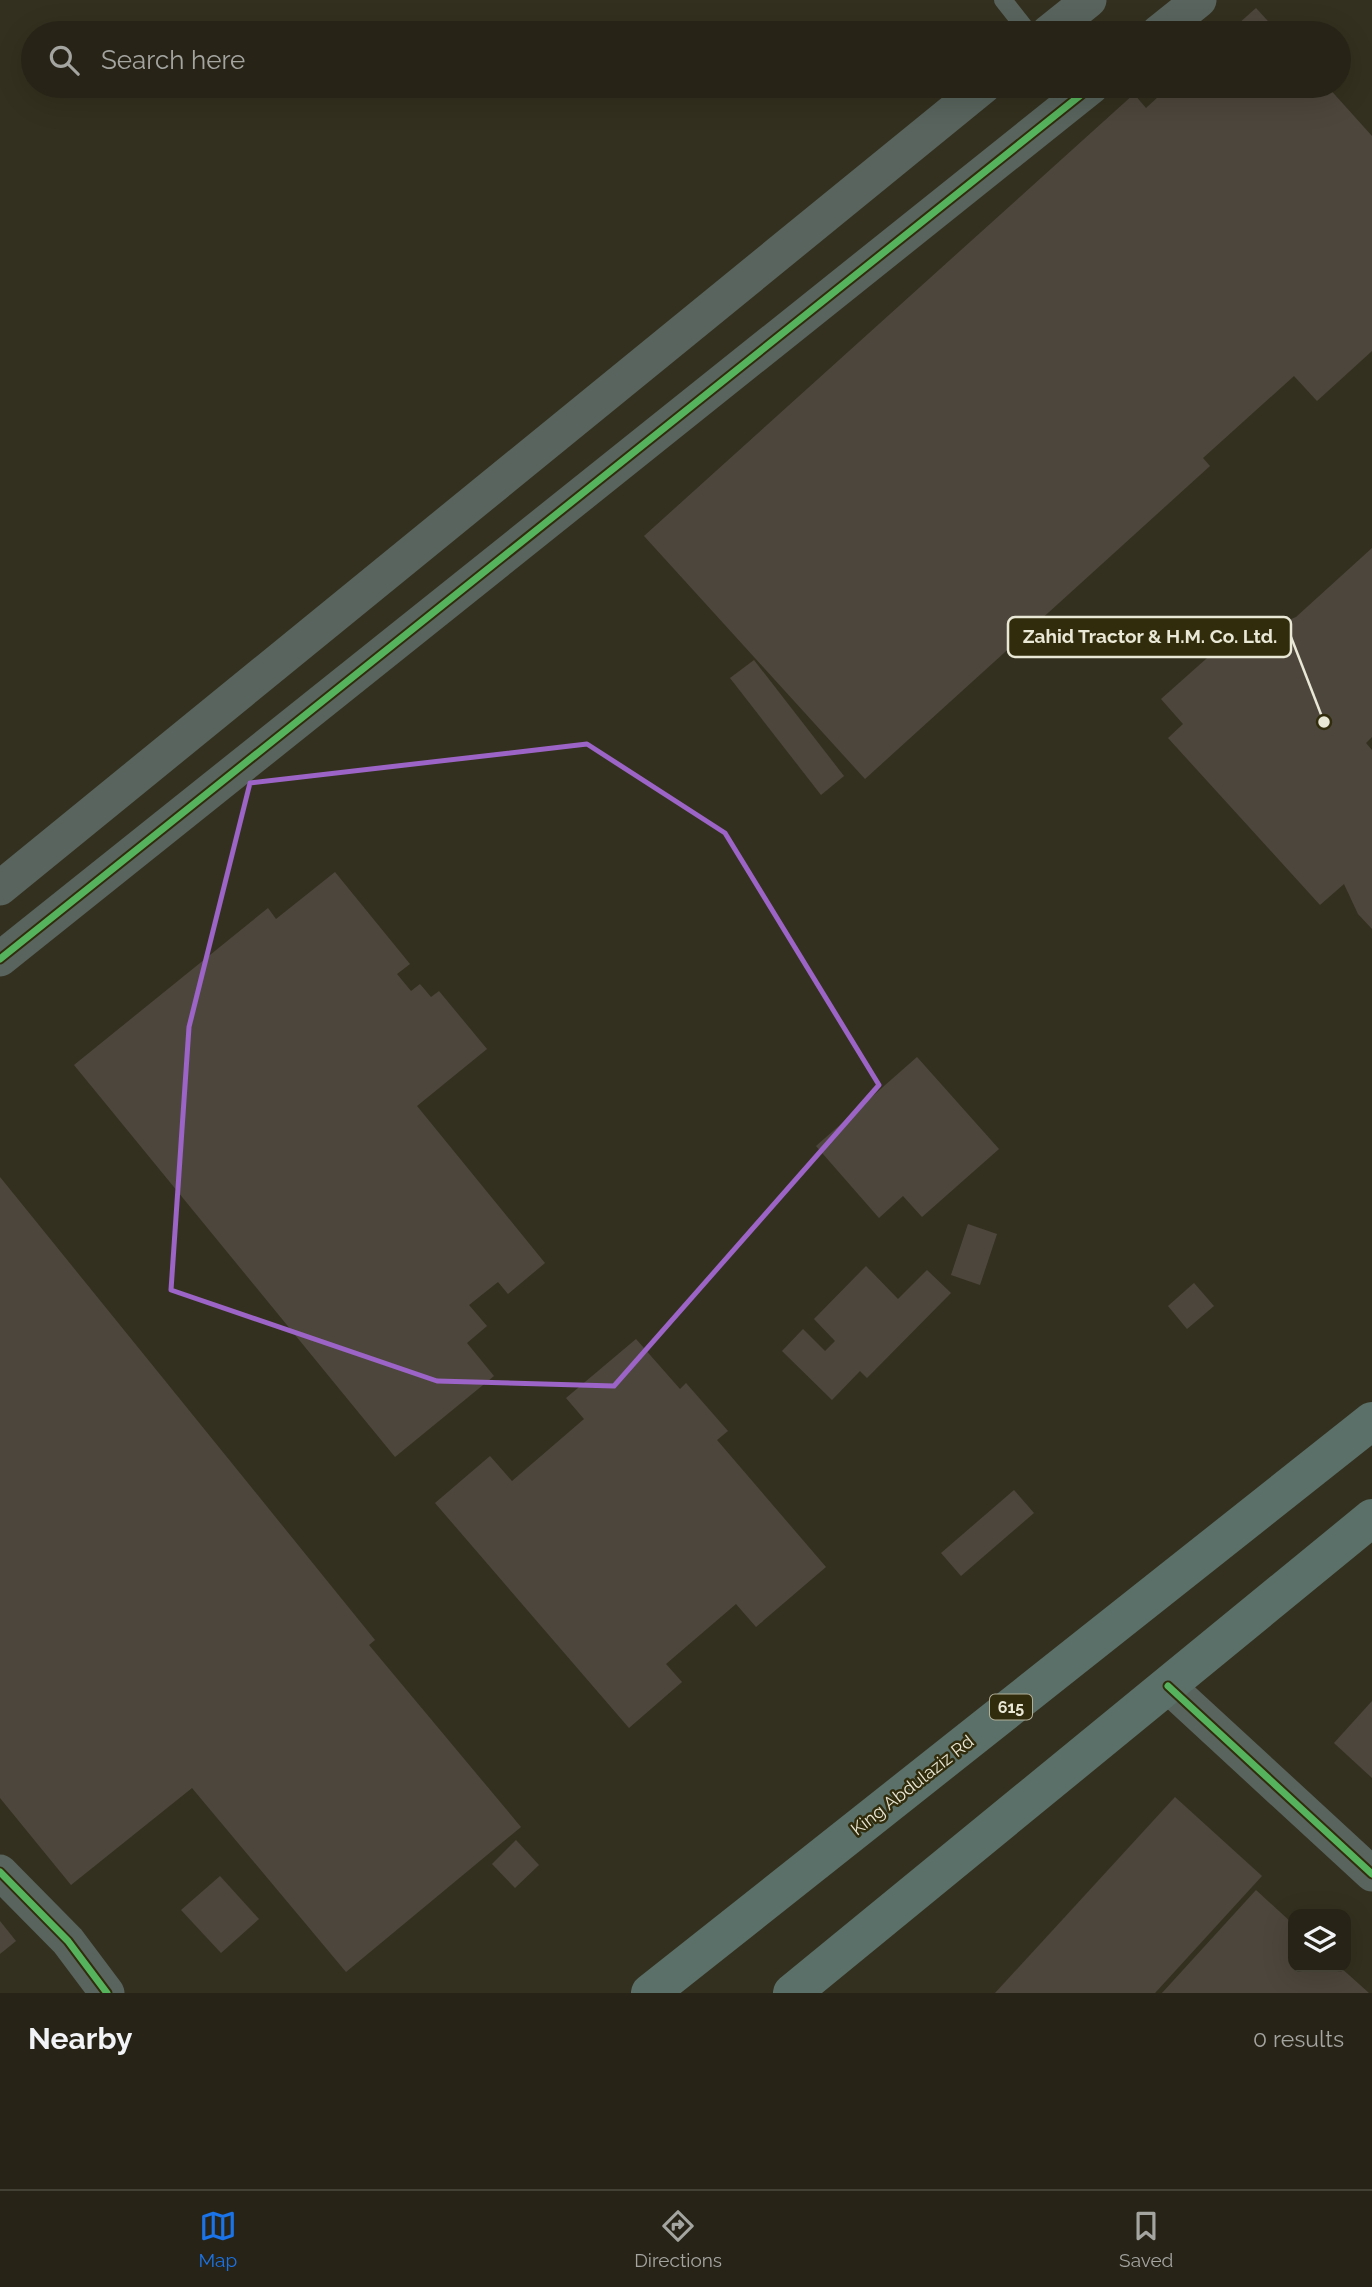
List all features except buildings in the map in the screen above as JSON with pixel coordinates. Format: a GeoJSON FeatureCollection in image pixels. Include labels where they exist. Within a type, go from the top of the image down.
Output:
{"type":"FeatureCollection","features":[{"type":"Feature","properties":{"kind":"highway","name":"King Abdulaziz Rd"},"geometry":{"type":"LineString","coordinates":[[650,1993],[1372,1421]]}},
{"type":"Feature","properties":{"kind":"highway"},"geometry":{"type":"LineString","coordinates":[[792,1993],[1372,1518]]}},
{"type":"Feature","properties":{"kind":"street"},"geometry":{"type":"LineString","coordinates":[[1063,21],[1089,0]]}},
{"type":"Feature","properties":{"kind":"street"},"geometry":{"type":"LineString","coordinates":[[1173,21],[1199,0]]}},
{"type":"Feature","properties":{"kind":"street"},"geometry":{"type":"LineString","coordinates":[[0,888],[969,98]]}},
{"type":"Feature","properties":{"kind":"street"},"geometry":{"type":"LineString","coordinates":[[0,960],[1077,98]]}},
{"type":"Feature","properties":{"kind":"street"},"geometry":{"type":"LineString","coordinates":[[1168,1686],[1372,1874]]}},
{"type":"Feature","properties":{"kind":"street"},"geometry":{"type":"LineString","coordinates":[[0,1871],[68,1941],[107,1993]]}},
{"type":"Feature","properties":{"kind":"lane"},"geometry":{"type":"LineString","coordinates":[[1003,0],[1020,21]]}},
{"type":"Feature","properties":{"kind":"highlighted area"},"geometry":{"type":"Polygon","coordinates":[[[587,744],[725,833],[879,1085],[614,1386],[437,1381],[171,1290],[189,1027],[250,783],[587,744]]]}},
{"type":"Feature","properties":{"kind":"cycle path"},"geometry":{"type":"LineString","coordinates":[[0,959],[1077,98]]}},
{"type":"Feature","properties":{"kind":"cycle path"},"geometry":{"type":"LineString","coordinates":[[1168,1686],[1372,1874]]}},
{"type":"Feature","properties":{"kind":"cycle path"},"geometry":{"type":"LineString","coordinates":[[0,1872],[68,1941],[107,1993]]}},
{"type":"Feature","properties":{"kind":"place","name":"Zahid Tractor & H.M. Co. Ltd."},"geometry":{"type":"Point","coordinates":[1324,722]}}]}
